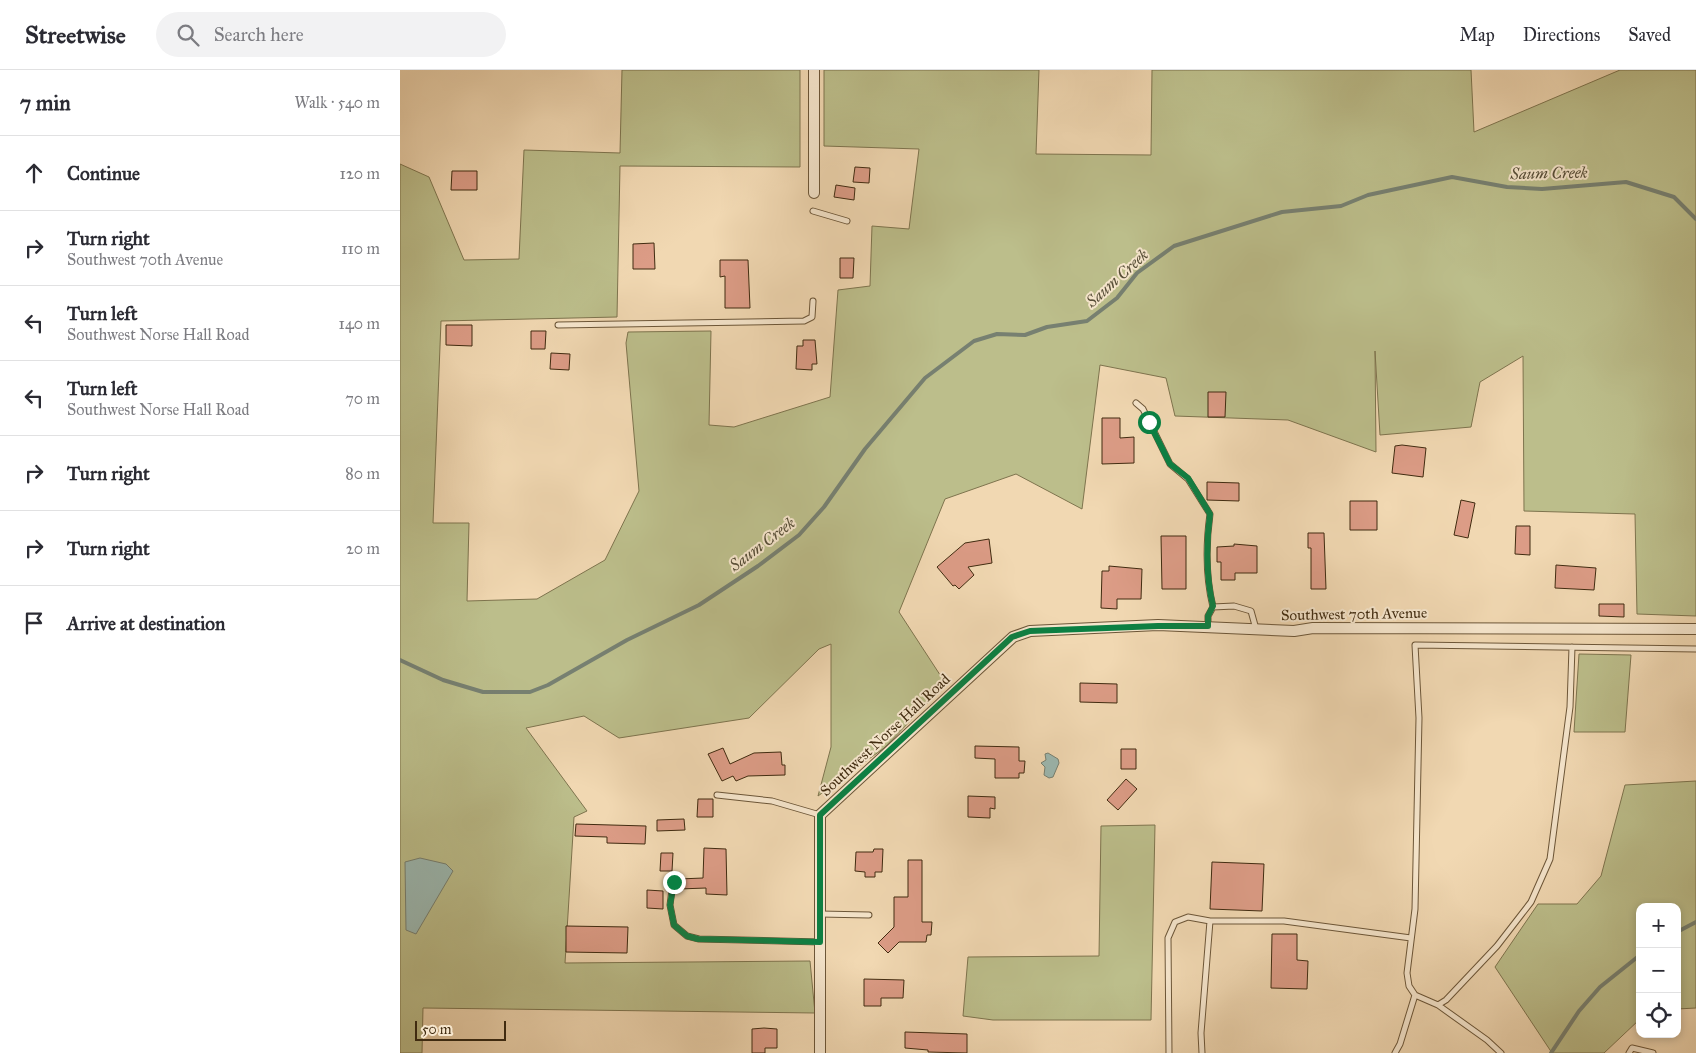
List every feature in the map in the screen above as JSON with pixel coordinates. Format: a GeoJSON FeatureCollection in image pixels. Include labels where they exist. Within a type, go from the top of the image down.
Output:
{"type":"FeatureCollection","features":[{"type":"Feature","properties":{"kind":"street"},"geometry":{"type":"LineString","coordinates":[[814,70],[814,193]]}},
{"type":"Feature","properties":{"kind":"street","name":"Southwest 70th Avenue"},"geometry":{"type":"LineString","coordinates":[[1012,637],[1030,631],[1158,626],[1208,626],[1294,631],[1313,628],[1696,629]]}},
{"type":"Feature","properties":{"kind":"street","name":"Southwest Norse Hall Road"},"geometry":{"type":"LineString","coordinates":[[820,1053],[820,815],[1012,637]]}},
{"type":"Feature","properties":{"kind":"lane"},"geometry":{"type":"LineString","coordinates":[[813,211],[846,221]]}},
{"type":"Feature","properties":{"kind":"lane"},"geometry":{"type":"LineString","coordinates":[[558,325],[804,321],[812,317],[813,301]]}},
{"type":"Feature","properties":{"kind":"lane"},"geometry":{"type":"LineString","coordinates":[[1136,403],[1143,409],[1170,464],[1188,478],[1210,514],[1207,530],[1210,595],[1213,606],[1208,616],[1208,626]]}},
{"type":"Feature","properties":{"kind":"lane"},"geometry":{"type":"LineString","coordinates":[[1213,606],[1234,606],[1251,611],[1256,629]]}},
{"type":"Feature","properties":{"kind":"lane"},"geometry":{"type":"LineString","coordinates":[[1501,1053],[1487,1040],[1438,1006],[1415,995],[1409,986],[1407,973],[1415,909],[1419,727],[1415,645],[1696,649]]}},
{"type":"Feature","properties":{"kind":"lane"},"geometry":{"type":"LineString","coordinates":[[1438,1006],[1497,946],[1531,902],[1550,859],[1570,707],[1572,647]]}},
{"type":"Feature","properties":{"kind":"lane"},"geometry":{"type":"LineString","coordinates":[[717,795],[772,800],[820,815]]}},
{"type":"Feature","properties":{"kind":"lane"},"geometry":{"type":"LineString","coordinates":[[674,882],[670,905],[674,925],[687,936],[706,940],[820,942]]}},
{"type":"Feature","properties":{"kind":"lane"},"geometry":{"type":"LineString","coordinates":[[820,914],[868,915]]}},
{"type":"Feature","properties":{"kind":"lane"},"geometry":{"type":"LineString","coordinates":[[1169,1053],[1168,938],[1174,922],[1181,918],[1210,921],[1284,921],[1411,938]]}},
{"type":"Feature","properties":{"kind":"lane"},"geometry":{"type":"LineString","coordinates":[[1202,1053],[1201,1033],[1210,921]]}},
{"type":"Feature","properties":{"kind":"lane"},"geometry":{"type":"LineString","coordinates":[[1395,1053],[1400,1044],[1415,995]]}},
{"type":"Feature","properties":{"kind":"lane"},"geometry":{"type":"LineString","coordinates":[[1629,1053],[1632,1048],[1653,1053]]}},
{"type":"Feature","properties":{"kind":"green space"},"geometry":{"type":"Polygon","coordinates":[[[622,70],[800,70],[800,167],[620,166],[617,317],[441,321],[433,523],[469,523],[467,601],[537,599],[605,560],[639,491],[626,343],[628,332],[711,331],[709,425],[734,427],[830,397],[838,290],[870,286],[872,226],[909,229],[919,149],[824,146],[824,70],[1039,70],[1036,154],[1151,155],[1152,70],[1471,70],[1474,132],[1620,70],[1696,70],[1696,616],[1637,614],[1635,514],[1524,511],[1523,356],[1480,382],[1471,427],[1380,435],[1375,351],[1376,452],[1288,420],[1175,416],[1166,378],[1100,365],[1082,509],[1016,474],[945,499],[899,612],[946,684],[884,748],[818,796],[831,747],[831,644],[819,649],[749,718],[619,738],[584,716],[526,728],[587,811],[574,817],[565,963],[810,961],[815,1013],[423,1008],[422,1053],[400,1053],[400,164],[429,177],[464,260],[519,259],[524,150],[620,153],[622,70]]]}},
{"type":"Feature","properties":{"kind":"green space"},"geometry":{"type":"Polygon","coordinates":[[[1579,654],[1631,655],[1625,732],[1574,732],[1579,654]]]}},
{"type":"Feature","properties":{"kind":"green space"},"geometry":{"type":"Polygon","coordinates":[[[1696,781],[1696,1008],[1681,1009],[1681,903],[1636,903],[1636,1023],[1604,1053],[1552,1053],[1495,967],[1538,904],[1577,904],[1601,876],[1625,785],[1696,781]]]}},
{"type":"Feature","properties":{"kind":"green space"},"geometry":{"type":"Polygon","coordinates":[[[1155,825],[1151,1020],[993,1020],[963,1016],[968,957],[1099,956],[1101,826],[1155,825]]]}},
{"type":"Feature","properties":{"kind":"water"},"geometry":{"type":"Polygon","coordinates":[[[1048,753],[1058,759],[1059,763],[1053,777],[1049,778],[1044,775],[1045,767],[1041,763],[1046,760],[1045,754],[1048,753]]]}},
{"type":"Feature","properties":{"kind":"water"},"geometry":{"type":"Polygon","coordinates":[[[420,858],[446,864],[453,871],[416,934],[406,930],[405,862],[420,858]]]}},
{"type":"Feature","properties":{"kind":"building"},"geometry":{"type":"Polygon","coordinates":[[[855,167],[870,168],[869,183],[853,182],[855,167]]]}},
{"type":"Feature","properties":{"kind":"building"},"geometry":{"type":"Polygon","coordinates":[[[452,171],[477,171],[477,190],[451,190],[452,171]]]}},
{"type":"Feature","properties":{"kind":"building"},"geometry":{"type":"Polygon","coordinates":[[[836,185],[855,188],[854,200],[834,197],[836,185]]]}},
{"type":"Feature","properties":{"kind":"building"},"geometry":{"type":"Polygon","coordinates":[[[654,243],[655,269],[633,269],[633,244],[654,243]]]}},
{"type":"Feature","properties":{"kind":"building"},"geometry":{"type":"Polygon","coordinates":[[[840,258],[854,258],[853,278],[840,278],[840,258]]]}},
{"type":"Feature","properties":{"kind":"building"},"geometry":{"type":"Polygon","coordinates":[[[720,260],[748,260],[750,308],[725,308],[725,276],[720,277],[720,260]]]}},
{"type":"Feature","properties":{"kind":"building"},"geometry":{"type":"Polygon","coordinates":[[[446,325],[472,325],[472,346],[446,345],[446,325]]]}},
{"type":"Feature","properties":{"kind":"building"},"geometry":{"type":"Polygon","coordinates":[[[531,331],[546,331],[545,349],[531,349],[531,331]]]}},
{"type":"Feature","properties":{"kind":"building"},"geometry":{"type":"Polygon","coordinates":[[[803,340],[815,340],[817,364],[812,364],[812,370],[796,369],[797,346],[803,346],[803,340]]]}},
{"type":"Feature","properties":{"kind":"building"},"geometry":{"type":"Polygon","coordinates":[[[551,353],[570,354],[569,370],[550,369],[551,353]]]}},
{"type":"Feature","properties":{"kind":"building"},"geometry":{"type":"Polygon","coordinates":[[[1208,392],[1226,392],[1225,417],[1208,417],[1208,392]]]}},
{"type":"Feature","properties":{"kind":"building"},"geometry":{"type":"Polygon","coordinates":[[[1102,418],[1120,418],[1120,438],[1134,437],[1134,463],[1102,464],[1102,418]]]}},
{"type":"Feature","properties":{"kind":"building"},"geometry":{"type":"Polygon","coordinates":[[[1395,446],[1426,448],[1423,477],[1392,473],[1395,446]]]}},
{"type":"Feature","properties":{"kind":"building"},"geometry":{"type":"Polygon","coordinates":[[[1207,482],[1239,483],[1239,501],[1207,500],[1207,482]]]}},
{"type":"Feature","properties":{"kind":"building"},"geometry":{"type":"Polygon","coordinates":[[[1461,500],[1475,503],[1468,538],[1454,535],[1461,500]]]}},
{"type":"Feature","properties":{"kind":"building"},"geometry":{"type":"Polygon","coordinates":[[[1350,501],[1377,501],[1377,530],[1350,530],[1350,501]]]}},
{"type":"Feature","properties":{"kind":"building"},"geometry":{"type":"Polygon","coordinates":[[[1516,526],[1530,526],[1530,555],[1515,554],[1516,526]]]}},
{"type":"Feature","properties":{"kind":"building"},"geometry":{"type":"Polygon","coordinates":[[[1308,533],[1324,533],[1326,589],[1311,589],[1311,548],[1308,548],[1308,533]]]}},
{"type":"Feature","properties":{"kind":"building"},"geometry":{"type":"Polygon","coordinates":[[[1161,536],[1186,536],[1186,589],[1162,589],[1161,536]]]}},
{"type":"Feature","properties":{"kind":"building"},"geometry":{"type":"Polygon","coordinates":[[[989,539],[992,563],[968,567],[974,575],[959,589],[955,585],[953,586],[937,567],[965,543],[989,539]]]}},
{"type":"Feature","properties":{"kind":"building"},"geometry":{"type":"Polygon","coordinates":[[[1234,544],[1257,546],[1257,573],[1235,573],[1235,580],[1221,580],[1221,562],[1217,562],[1217,547],[1234,546],[1234,544]]]}},
{"type":"Feature","properties":{"kind":"building"},"geometry":{"type":"Polygon","coordinates":[[[1556,565],[1596,568],[1594,590],[1555,588],[1556,565]]]}},
{"type":"Feature","properties":{"kind":"building"},"geometry":{"type":"Polygon","coordinates":[[[1109,566],[1142,569],[1141,599],[1117,599],[1117,609],[1101,608],[1102,571],[1109,571],[1109,566]]]}},
{"type":"Feature","properties":{"kind":"building"},"geometry":{"type":"Polygon","coordinates":[[[1599,604],[1624,604],[1624,617],[1599,616],[1599,604]]]}},
{"type":"Feature","properties":{"kind":"building"},"geometry":{"type":"Polygon","coordinates":[[[1080,683],[1117,684],[1117,703],[1080,702],[1080,683]]]}},
{"type":"Feature","properties":{"kind":"building"},"geometry":{"type":"Polygon","coordinates":[[[975,746],[1019,747],[1019,761],[1025,761],[1024,773],[1019,773],[1019,778],[995,778],[995,759],[975,758],[975,746]]]}},
{"type":"Feature","properties":{"kind":"building"},"geometry":{"type":"Polygon","coordinates":[[[723,748],[730,764],[754,753],[781,752],[782,765],[785,765],[785,775],[748,776],[736,781],[733,776],[722,781],[708,754],[723,748]]]}},
{"type":"Feature","properties":{"kind":"building"},"geometry":{"type":"Polygon","coordinates":[[[1121,749],[1136,749],[1136,769],[1121,769],[1121,749]]]}},
{"type":"Feature","properties":{"kind":"building"},"geometry":{"type":"Polygon","coordinates":[[[1126,779],[1137,789],[1118,810],[1107,800],[1126,779]]]}},
{"type":"Feature","properties":{"kind":"building"},"geometry":{"type":"Polygon","coordinates":[[[968,796],[995,797],[995,809],[990,808],[990,818],[968,817],[968,796]]]}},
{"type":"Feature","properties":{"kind":"building"},"geometry":{"type":"Polygon","coordinates":[[[698,799],[713,799],[713,817],[697,817],[698,799]]]}},
{"type":"Feature","properties":{"kind":"building"},"geometry":{"type":"Polygon","coordinates":[[[684,819],[685,830],[657,831],[657,820],[684,819]]]}},
{"type":"Feature","properties":{"kind":"building"},"geometry":{"type":"Polygon","coordinates":[[[576,824],[646,826],[645,844],[607,843],[607,837],[575,836],[576,824]]]}},
{"type":"Feature","properties":{"kind":"building"},"geometry":{"type":"Polygon","coordinates":[[[704,848],[726,849],[727,895],[706,894],[706,888],[679,889],[679,879],[703,878],[704,848]]]}},
{"type":"Feature","properties":{"kind":"building"},"geometry":{"type":"Polygon","coordinates":[[[874,849],[883,849],[882,872],[875,872],[875,877],[865,877],[865,872],[855,871],[856,852],[873,852],[874,849]]]}},
{"type":"Feature","properties":{"kind":"building"},"geometry":{"type":"Polygon","coordinates":[[[661,853],[673,853],[672,871],[660,871],[661,853]]]}},
{"type":"Feature","properties":{"kind":"building"},"geometry":{"type":"Polygon","coordinates":[[[908,860],[922,860],[922,922],[932,922],[931,935],[927,935],[926,942],[899,942],[888,953],[878,943],[894,927],[894,897],[908,897],[908,860]]]}},
{"type":"Feature","properties":{"kind":"building"},"geometry":{"type":"Polygon","coordinates":[[[1212,862],[1264,864],[1262,911],[1210,909],[1212,862]]]}},
{"type":"Feature","properties":{"kind":"building"},"geometry":{"type":"Polygon","coordinates":[[[647,890],[663,891],[663,909],[647,908],[647,890]]]}},
{"type":"Feature","properties":{"kind":"building"},"geometry":{"type":"Polygon","coordinates":[[[566,926],[628,927],[627,953],[566,952],[566,926]]]}},
{"type":"Feature","properties":{"kind":"building"},"geometry":{"type":"Polygon","coordinates":[[[1272,934],[1297,934],[1297,960],[1308,961],[1307,989],[1271,988],[1272,934]]]}},
{"type":"Feature","properties":{"kind":"building"},"geometry":{"type":"Polygon","coordinates":[[[864,979],[904,980],[903,998],[881,998],[881,1006],[864,1006],[864,979]]]}},
{"type":"Feature","properties":{"kind":"building"},"geometry":{"type":"Polygon","coordinates":[[[752,1029],[777,1029],[777,1048],[765,1048],[765,1053],[752,1053],[752,1029]]]}},
{"type":"Feature","properties":{"kind":"building"},"geometry":{"type":"Polygon","coordinates":[[[905,1032],[967,1034],[967,1053],[928,1052],[928,1050],[905,1048],[905,1032]]]}},
{"type":"Feature","properties":{"kind":"waterway","name":"Saum Creek"},"geometry":{"type":"LineString","coordinates":[[400,660],[443,680],[483,692],[530,692],[548,685],[627,640],[699,605],[758,566],[799,535],[824,507],[865,449],[925,378],[974,341],[997,334],[1025,335],[1047,327],[1087,321],[1117,298],[1137,273],[1174,246],[1282,212],[1341,206],[1368,195],[1452,177],[1507,187],[1542,189],[1626,182],[1674,197],[1696,219]]}},
{"type":"Feature","properties":{"kind":"waterway"},"geometry":{"type":"LineString","coordinates":[[1681,930],[1696,922]]}},
{"type":"Feature","properties":{"kind":"waterway"},"geometry":{"type":"LineString","coordinates":[[1551,1053],[1579,1011],[1600,987],[1636,958]]}},
{"type":"Feature","properties":{"kind":"route"},"geometry":{"type":"LineString","coordinates":[[674,882],[670,905],[674,925],[687,936],[698,939],[820,942],[820,815],[1012,637],[1030,631],[1208,626],[1208,616],[1213,606],[1210,595],[1207,530],[1210,514],[1188,478],[1170,464],[1149,422]]}}]}
